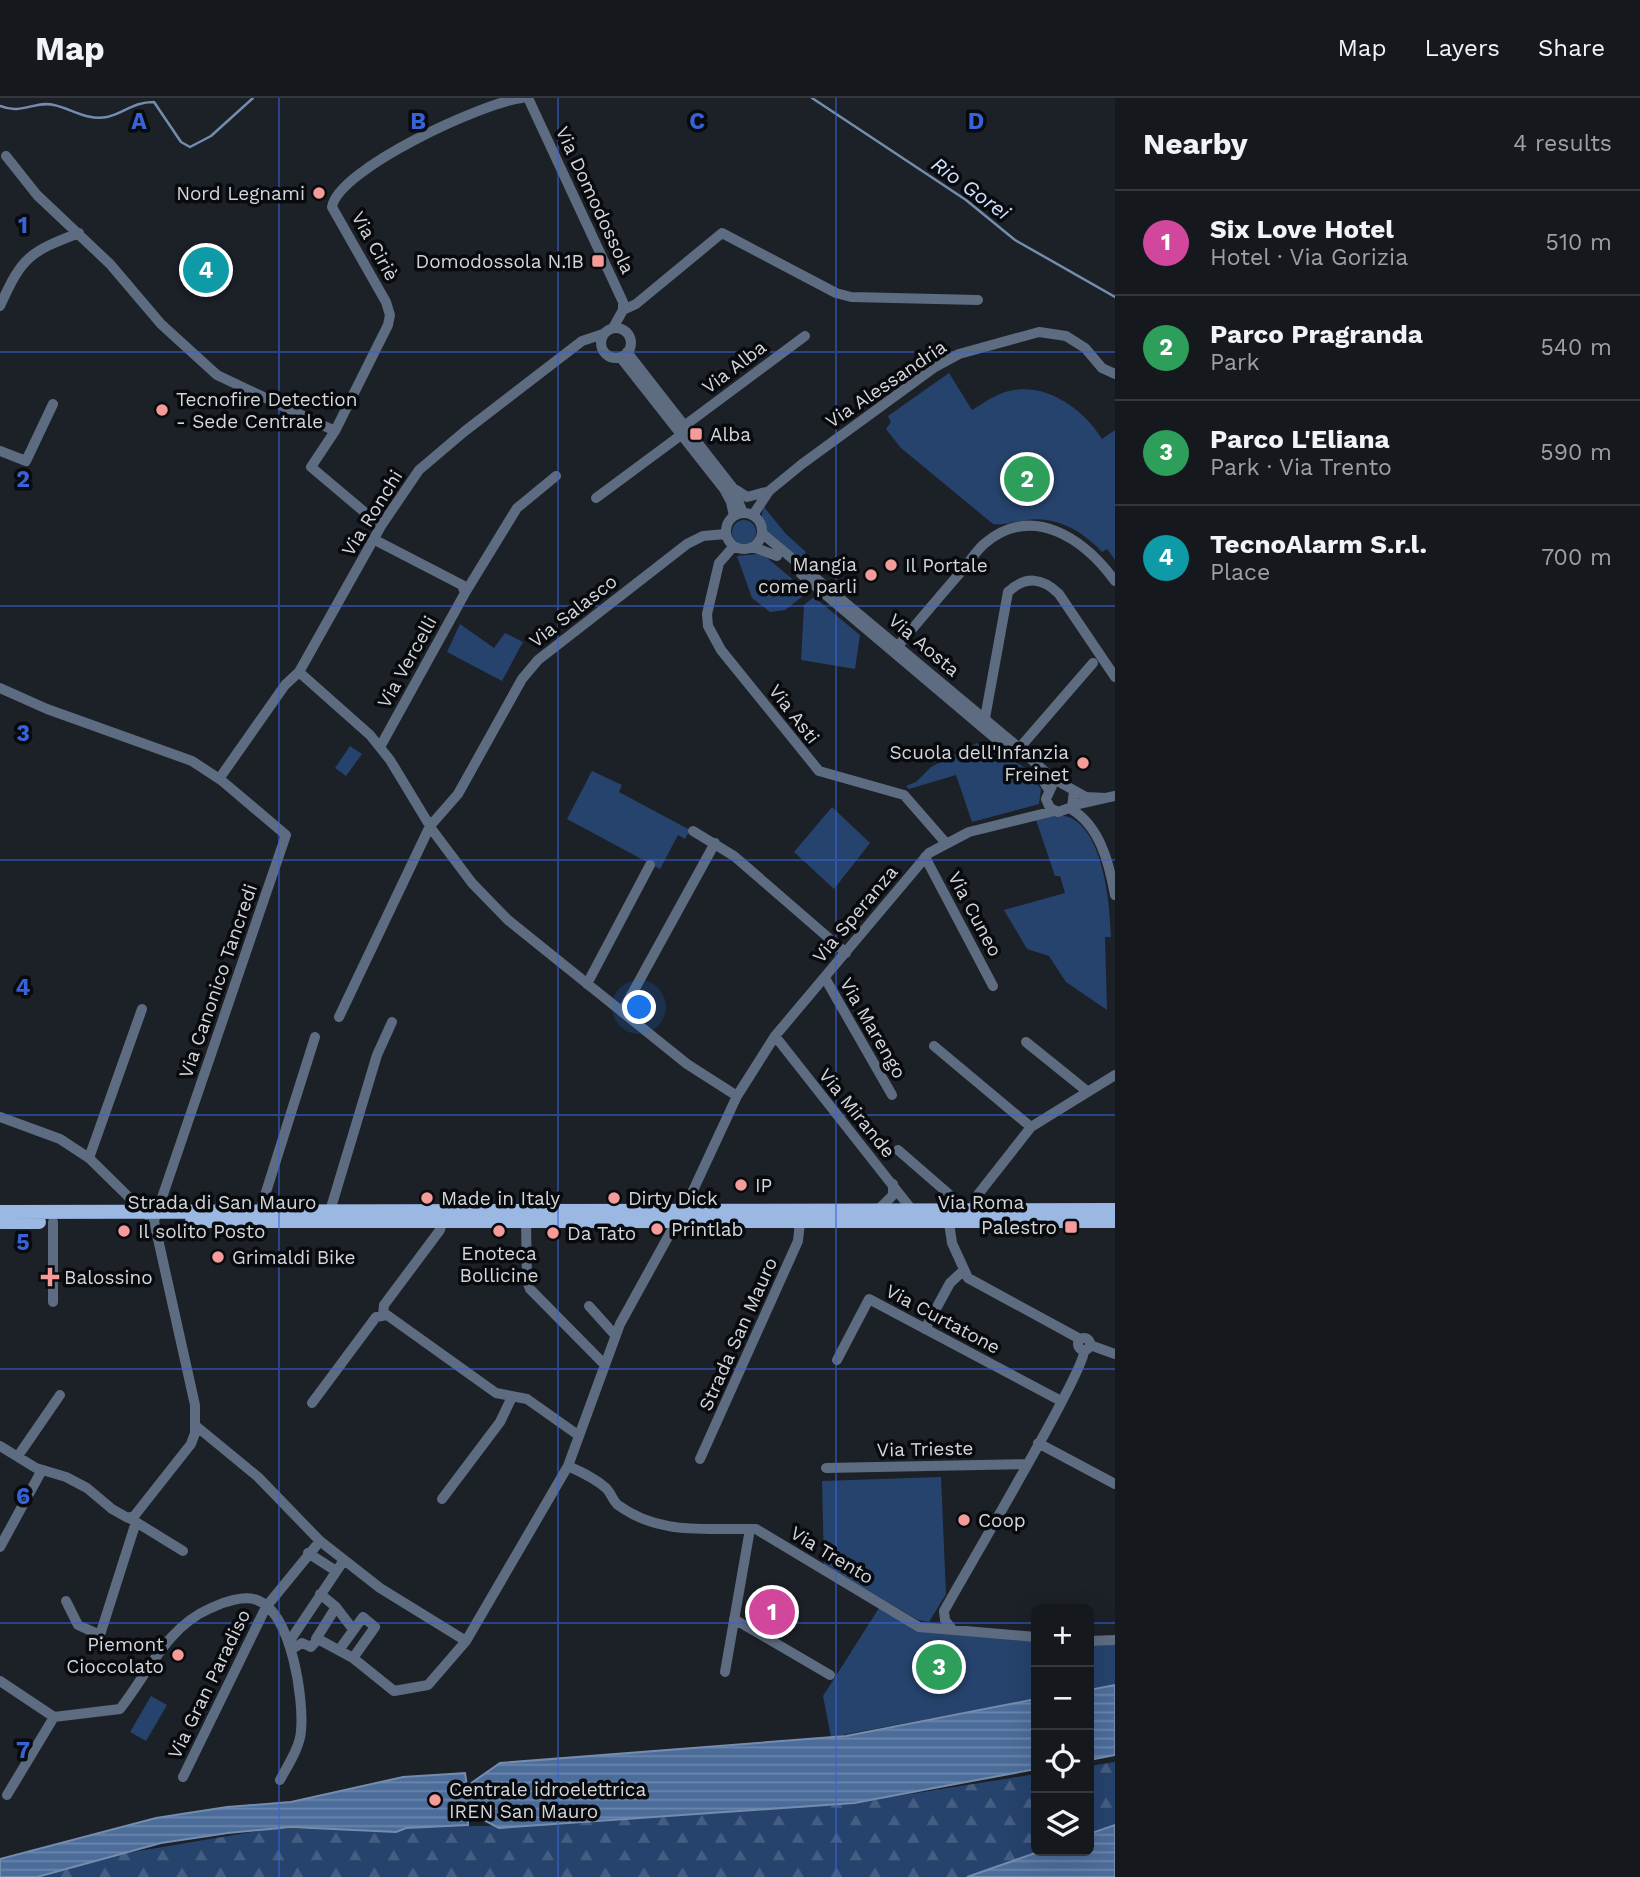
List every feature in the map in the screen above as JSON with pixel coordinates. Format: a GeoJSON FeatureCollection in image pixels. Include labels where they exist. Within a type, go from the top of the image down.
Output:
{"type":"FeatureCollection","features":[{"type":"Feature","properties":{"kind":"main road","name":"Strada di San Mauro"},"geometry":{"type":"LineString","coordinates":[[0,1212],[443,1216],[683,1210],[847,1216]]}},
{"type":"Feature","properties":{"kind":"main road","name":"Strada di San Mauro"},"geometry":{"type":"LineString","coordinates":[[0,1222],[53,1222],[260,1211],[330,1211],[526,1222],[683,1210],[800,1222],[847,1216]]}},
{"type":"Feature","properties":{"kind":"main road","name":"Via Roma"},"geometry":{"type":"LineString","coordinates":[[847,1216],[878,1210],[916,1216]]}},
{"type":"Feature","properties":{"kind":"main road","name":"Via Roma"},"geometry":{"type":"LineString","coordinates":[[950,1214],[973,1210],[1115,1210]]}},
{"type":"Feature","properties":{"kind":"main road","name":"Via Roma"},"geometry":{"type":"LineString","coordinates":[[847,1216],[950,1214],[1115,1221]]}},
{"type":"Feature","properties":{"kind":"street","name":"Via Ciriè"},"geometry":{"type":"LineString","coordinates":[[381,526],[311,467],[335,431],[388,325],[390,315],[386,302],[332,207],[334,197],[351,181],[425,134],[492,104],[522,98]]}},
{"type":"Feature","properties":{"kind":"street","name":"Via Domodossola"},"geometry":{"type":"LineString","coordinates":[[528,98],[622,309]]}},
{"type":"Feature","properties":{"kind":"street"},"geometry":{"type":"LineString","coordinates":[[6,156],[37,195],[110,264],[160,324],[217,375],[335,431]]}},
{"type":"Feature","properties":{"kind":"street"},"geometry":{"type":"LineString","coordinates":[[0,306],[22,262],[36,252],[79,233]]}},
{"type":"Feature","properties":{"kind":"street"},"geometry":{"type":"LineString","coordinates":[[624,354],[608,355],[610,334],[622,309],[636,304],[722,233],[836,293],[851,297],[978,300]]}},
{"type":"Feature","properties":{"kind":"street","name":"Via Alessandria"},"geometry":{"type":"LineString","coordinates":[[744,515],[769,491],[942,362],[1039,332],[1066,336],[1086,348],[1102,368],[1115,374]]}},
{"type":"Feature","properties":{"kind":"street"},"geometry":{"type":"LineString","coordinates":[[610,334],[630,340],[624,354]]}},
{"type":"Feature","properties":{"kind":"street","name":"Via Ronchi"},"geometry":{"type":"LineString","coordinates":[[219,779],[285,685],[299,672],[381,526],[419,470],[465,430],[574,349],[610,334]]}},
{"type":"Feature","properties":{"kind":"street","name":"Via Alba"},"geometry":{"type":"LineString","coordinates":[[682,429],[805,336]]}},
{"type":"Feature","properties":{"kind":"street"},"geometry":{"type":"LineString","coordinates":[[624,354],[744,515],[761,523],[763,534],[754,547],[743,550],[734,547],[726,534],[727,526],[744,515]]}},
{"type":"Feature","properties":{"kind":"street"},"geometry":{"type":"LineString","coordinates":[[0,451],[26,461],[53,404]]}},
{"type":"Feature","properties":{"kind":"street"},"geometry":{"type":"LineString","coordinates":[[682,429],[733,488],[744,515]]}},
{"type":"Feature","properties":{"kind":"street"},"geometry":{"type":"LineString","coordinates":[[596,498],[677,438],[682,429]]}},
{"type":"Feature","properties":{"kind":"street","name":"Via Vercelli"},"geometry":{"type":"LineString","coordinates":[[380,747],[465,593],[517,508],[556,477]]}},
{"type":"Feature","properties":{"kind":"street"},"geometry":{"type":"LineString","coordinates":[[733,488],[747,496],[769,491]]}},
{"type":"Feature","properties":{"kind":"street"},"geometry":{"type":"LineString","coordinates":[[898,646],[985,544],[1006,532],[1028,527],[1052,529],[1073,537],[1097,557],[1115,580]]}},
{"type":"Feature","properties":{"kind":"street","name":"Via Salasco"},"geometry":{"type":"LineString","coordinates":[[339,1017],[430,826],[458,794],[522,679],[538,660],[687,544],[703,536],[726,534]]}},
{"type":"Feature","properties":{"kind":"street","name":"Via Aosta"},"geometry":{"type":"LineString","coordinates":[[763,534],[847,609],[898,646],[985,718],[1035,769],[1049,790]]}},
{"type":"Feature","properties":{"kind":"street"},"geometry":{"type":"LineString","coordinates":[[375,540],[462,585],[465,593]]}},
{"type":"Feature","properties":{"kind":"street","name":"Via Asti"},"geometry":{"type":"LineString","coordinates":[[734,547],[719,563],[707,614],[708,626],[721,650],[819,771],[904,795],[945,842]]}},
{"type":"Feature","properties":{"kind":"street","name":"Via Aosta"},"geometry":{"type":"LineString","coordinates":[[754,547],[768,551],[787,562],[1052,778],[1062,783]]}},
{"type":"Feature","properties":{"kind":"street"},"geometry":{"type":"LineString","coordinates":[[985,718],[1007,592],[1022,581],[1036,580],[1050,585],[1059,594],[1115,677]]}},
{"type":"Feature","properties":{"kind":"street"},"geometry":{"type":"LineString","coordinates":[[1018,750],[1093,663]]}},
{"type":"Feature","properties":{"kind":"street"},"geometry":{"type":"LineString","coordinates":[[299,672],[346,710],[380,747],[430,826],[472,884],[518,929],[687,1064],[737,1096]]}},
{"type":"Feature","properties":{"kind":"street"},"geometry":{"type":"LineString","coordinates":[[0,688],[47,709],[192,761],[219,779]]}},
{"type":"Feature","properties":{"kind":"street","name":"Via Canonico Tancredi"},"geometry":{"type":"LineString","coordinates":[[152,1215],[286,835],[219,779]]}},
{"type":"Feature","properties":{"kind":"street"},"geometry":{"type":"LineString","coordinates":[[1062,783],[1086,797],[1110,797],[1072,807],[1063,813],[1048,810],[1046,799],[1049,790],[1062,783]]}},
{"type":"Feature","properties":{"kind":"street"},"geometry":{"type":"LineString","coordinates":[[1072,807],[1074,791]]}},
{"type":"Feature","properties":{"kind":"street"},"geometry":{"type":"LineString","coordinates":[[1072,807],[1087,819],[1110,868],[1115,895]]}},
{"type":"Feature","properties":{"kind":"street","name":"Via Speranza"},"geometry":{"type":"LineString","coordinates":[[316,1639],[353,1658],[394,1691],[413,1690],[428,1685],[466,1640],[568,1465],[615,1335],[683,1210],[737,1096],[775,1036],[925,857],[945,842],[969,832],[1048,810]]}},
{"type":"Feature","properties":{"kind":"street"},"geometry":{"type":"LineString","coordinates":[[694,831],[734,856],[846,953]]}},
{"type":"Feature","properties":{"kind":"street"},"geometry":{"type":"LineString","coordinates":[[622,1012],[715,843]]}},
{"type":"Feature","properties":{"kind":"street","name":"Via Cuneo"},"geometry":{"type":"LineString","coordinates":[[925,857],[993,986]]}},
{"type":"Feature","properties":{"kind":"street"},"geometry":{"type":"LineString","coordinates":[[587,984],[650,865]]}},
{"type":"Feature","properties":{"kind":"street","name":"Via Marengo"},"geometry":{"type":"LineString","coordinates":[[825,978],[892,1095]]}},
{"type":"Feature","properties":{"kind":"street"},"geometry":{"type":"LineString","coordinates":[[89,1158],[142,1009]]}},
{"type":"Feature","properties":{"kind":"street","name":"Strada di San Mauro"},"geometry":{"type":"LineString","coordinates":[[330,1211],[377,1055],[392,1022]]}},
{"type":"Feature","properties":{"kind":"street","name":"Via Mirande"},"geometry":{"type":"LineString","coordinates":[[775,1036],[794,1064],[916,1216]]}},
{"type":"Feature","properties":{"kind":"street","name":"Strada di San Mauro"},"geometry":{"type":"LineString","coordinates":[[260,1211],[316,1037]]}},
{"type":"Feature","properties":{"kind":"street"},"geometry":{"type":"LineString","coordinates":[[1026,1042],[1088,1092]]}},
{"type":"Feature","properties":{"kind":"street"},"geometry":{"type":"LineString","coordinates":[[934,1046],[1031,1128]]}},
{"type":"Feature","properties":{"kind":"street","name":"Via Mirande"},"geometry":{"type":"LineString","coordinates":[[765,1051],[771,1050],[794,1064]]}},
{"type":"Feature","properties":{"kind":"street"},"geometry":{"type":"LineString","coordinates":[[973,1210],[976,1197],[1031,1128],[1115,1075]]}},
{"type":"Feature","properties":{"kind":"street"},"geometry":{"type":"LineString","coordinates":[[0,1117],[48,1134],[89,1158],[152,1215],[195,1405],[195,1426],[191,1444],[132,1520],[100,1635],[78,1625],[66,1601]]}},
{"type":"Feature","properties":{"kind":"street"},"geometry":{"type":"LineString","coordinates":[[898,1150],[951,1196],[952,1243],[964,1270],[978,1285],[1085,1345],[1115,1354]]}},
{"type":"Feature","properties":{"kind":"street","name":"Via Mirande"},"geometry":{"type":"LineString","coordinates":[[878,1210],[893,1195],[893,1184]]}},
{"type":"Feature","properties":{"kind":"street"},"geometry":{"type":"LineString","coordinates":[[383,1315],[384,1305],[443,1216]]}},
{"type":"Feature","properties":{"kind":"street"},"geometry":{"type":"LineString","coordinates":[[53,1222],[53,1302]]}},
{"type":"Feature","properties":{"kind":"street"},"geometry":{"type":"LineString","coordinates":[[526,1222],[527,1281],[530,1289],[604,1364]]}},
{"type":"Feature","properties":{"kind":"street","name":"Strada San Mauro"},"geometry":{"type":"LineString","coordinates":[[700,1459],[799,1241],[800,1222]]}},
{"type":"Feature","properties":{"kind":"street"},"geometry":{"type":"LineString","coordinates":[[925,1329],[950,1283],[964,1270]]}},
{"type":"Feature","properties":{"kind":"street","name":"Via Curtatone"},"geometry":{"type":"LineString","coordinates":[[837,1360],[869,1299],[1061,1401]]}},
{"type":"Feature","properties":{"kind":"street"},"geometry":{"type":"LineString","coordinates":[[589,1306],[615,1335]]}},
{"type":"Feature","properties":{"kind":"street"},"geometry":{"type":"LineString","coordinates":[[312,1403],[366,1329],[376,1317],[383,1315],[394,1318],[496,1393],[527,1399],[578,1435]]}},
{"type":"Feature","properties":{"kind":"street"},"geometry":{"type":"LineString","coordinates":[[952,1629],[945,1620],[944,1611],[1061,1401],[1084,1356],[1085,1345]]}},
{"type":"Feature","properties":{"kind":"street"},"geometry":{"type":"LineString","coordinates":[[18,1456],[60,1395]]}},
{"type":"Feature","properties":{"kind":"street"},"geometry":{"type":"LineString","coordinates":[[442,1499],[500,1422],[512,1397]]}},
{"type":"Feature","properties":{"kind":"street"},"geometry":{"type":"LineString","coordinates":[[195,1426],[258,1477],[320,1541],[344,1560],[380,1588],[466,1640]]}},
{"type":"Feature","properties":{"kind":"street"},"geometry":{"type":"LineString","coordinates":[[1038,1443],[1115,1484]]}},
{"type":"Feature","properties":{"kind":"street"},"geometry":{"type":"LineString","coordinates":[[0,1446],[42,1470],[66,1476],[87,1488],[112,1509],[183,1551]]}},
{"type":"Feature","properties":{"kind":"street","name":"Via Trieste"},"geometry":{"type":"LineString","coordinates":[[826,1468],[1025,1464]]}},
{"type":"Feature","properties":{"kind":"street"},"geometry":{"type":"LineString","coordinates":[[568,1465],[596,1480],[608,1490],[615,1503],[647,1523],[693,1531],[750,1529],[725,1672]]}},
{"type":"Feature","properties":{"kind":"street"},"geometry":{"type":"LineString","coordinates":[[0,1547],[42,1470]]}},
{"type":"Feature","properties":{"kind":"street","name":"Via Trento"},"geometry":{"type":"LineString","coordinates":[[750,1529],[756,1529],[919,1627],[1031,1637]]}},
{"type":"Feature","properties":{"kind":"street","name":"Via Gran Paradiso"},"geometry":{"type":"LineString","coordinates":[[183,1777],[266,1606],[320,1541]]}},
{"type":"Feature","properties":{"kind":"street"},"geometry":{"type":"LineString","coordinates":[[308,1553],[336,1571]]}},
{"type":"Feature","properties":{"kind":"street"},"geometry":{"type":"LineString","coordinates":[[280,1780],[301,1734],[291,1645],[320,1594],[344,1560]]}},
{"type":"Feature","properties":{"kind":"street"},"geometry":{"type":"LineString","coordinates":[[320,1594],[336,1607],[352,1628]]}},
{"type":"Feature","properties":{"kind":"street","name":"Via Gran Paradiso"},"geometry":{"type":"LineString","coordinates":[[54,1717],[120,1709],[160,1649],[180,1629],[209,1608],[238,1599],[257,1600],[266,1606],[291,1645]]}},
{"type":"Feature","properties":{"kind":"street"},"geometry":{"type":"LineString","coordinates":[[291,1645],[302,1643],[311,1647],[336,1607]]}},
{"type":"Feature","properties":{"kind":"street"},"geometry":{"type":"LineString","coordinates":[[339,1650],[352,1628],[363,1617],[375,1627],[353,1658]]}},
{"type":"Feature","properties":{"kind":"street"},"geometry":{"type":"LineString","coordinates":[[734,1619],[830,1675]]}},
{"type":"Feature","properties":{"kind":"street"},"geometry":{"type":"LineString","coordinates":[[1094,1641],[1115,1640]]}},
{"type":"Feature","properties":{"kind":"street"},"geometry":{"type":"LineString","coordinates":[[0,1681],[54,1717],[8,1795]]}},
{"type":"Feature","properties":{"kind":"green space"},"geometry":{"type":"Polygon","coordinates":[[[949,373],[972,410],[1005,392],[1034,390],[1048,393],[1073,407],[1102,439],[1115,430],[1115,560],[1107,549],[1102,552],[1077,532],[1049,520],[993,524],[901,448],[886,429],[891,422],[888,416],[949,373]]]}},
{"type":"Feature","properties":{"kind":"green space"},"geometry":{"type":"Polygon","coordinates":[[[764,507],[786,534],[806,552],[799,561],[778,545],[766,531],[762,516],[764,507]]]}},
{"type":"Feature","properties":{"kind":"green space"},"geometry":{"type":"Polygon","coordinates":[[[744,520],[753,523],[756,532],[753,541],[744,544],[735,541],[732,532],[735,523],[744,520]]]}},
{"type":"Feature","properties":{"kind":"green space"},"geometry":{"type":"Polygon","coordinates":[[[757,554],[766,557],[808,592],[785,610],[770,612],[752,598],[737,556],[757,554]]]}},
{"type":"Feature","properties":{"kind":"green space"},"geometry":{"type":"Polygon","coordinates":[[[814,597],[860,635],[855,669],[801,660],[804,605],[814,597]]]}},
{"type":"Feature","properties":{"kind":"green space"},"geometry":{"type":"Polygon","coordinates":[[[460,624],[494,648],[505,633],[523,642],[502,681],[447,652],[460,624]]]}},
{"type":"Feature","properties":{"kind":"green space"},"geometry":{"type":"Polygon","coordinates":[[[977,743],[986,749],[990,745],[1025,768],[1041,789],[1039,804],[972,822],[956,775],[909,789],[906,786],[916,782],[931,767],[977,743]]]}},
{"type":"Feature","properties":{"kind":"green space"},"geometry":{"type":"Polygon","coordinates":[[[350,746],[362,754],[346,776],[335,768],[350,746]]]}},
{"type":"Feature","properties":{"kind":"green space"},"geometry":{"type":"Polygon","coordinates":[[[592,771],[622,785],[619,792],[690,830],[685,839],[678,835],[660,869],[567,819],[592,771]]]}},
{"type":"Feature","properties":{"kind":"green space"},"geometry":{"type":"Polygon","coordinates":[[[832,807],[870,843],[834,889],[794,852],[832,807]]]}},
{"type":"Feature","properties":{"kind":"green space"},"geometry":{"type":"Polygon","coordinates":[[[1050,815],[1069,817],[1082,826],[1098,854],[1107,890],[1111,937],[1105,937],[1107,1010],[1066,982],[1049,956],[1027,949],[1004,910],[1065,893],[1060,876],[1055,876],[1036,820],[1050,815]]]}},
{"type":"Feature","properties":{"kind":"green space"},"geometry":{"type":"Polygon","coordinates":[[[941,1477],[946,1594],[929,1622],[918,1620],[824,1565],[822,1481],[941,1477]]]}},
{"type":"Feature","properties":{"kind":"green space"},"geometry":{"type":"Polygon","coordinates":[[[881,1605],[919,1627],[1031,1637],[1031,1700],[831,1737],[823,1696],[881,1605]]]}},
{"type":"Feature","properties":{"kind":"green space"},"geometry":{"type":"Polygon","coordinates":[[[1115,1640],[1115,1685],[1094,1689],[1094,1641],[1115,1640]]]}},
{"type":"Feature","properties":{"kind":"green space"},"geometry":{"type":"Polygon","coordinates":[[[151,1696],[167,1705],[146,1741],[130,1732],[151,1696]]]}},
{"type":"Feature","properties":{"kind":"green space"},"geometry":{"type":"Polygon","coordinates":[[[1115,1762],[1115,1825],[1094,1832],[1094,1793],[1094,1765],[1115,1762]]]}},
{"type":"Feature","properties":{"kind":"green space"},"geometry":{"type":"Polygon","coordinates":[[[1031,1775],[1031,1855],[967,1877],[37,1877],[121,1854],[270,1829],[539,1825],[854,1803],[1031,1775]]]}},
{"type":"Feature","properties":{"kind":"shaded area"},"geometry":{"type":"Polygon","coordinates":[[[1115,1685],[1115,1755],[1094,1759],[1094,1730],[1094,1689],[1115,1685]]]}},
{"type":"Feature","properties":{"kind":"shaded area"},"geometry":{"type":"Polygon","coordinates":[[[1031,1700],[1031,1770],[854,1803],[499,1828],[468,1812],[468,1825],[406,1828],[396,1832],[291,1827],[161,1843],[37,1877],[0,1877],[0,1859],[156,1818],[227,1807],[291,1802],[403,1777],[465,1773],[467,1786],[500,1763],[846,1736],[1031,1700]]]}},
{"type":"Feature","properties":{"kind":"shaded area"},"geometry":{"type":"Polygon","coordinates":[[[1115,1825],[1115,1877],[967,1877],[1031,1855],[1094,1856],[1094,1832],[1115,1825]]]}},
{"type":"Feature","properties":{"kind":"waterway"},"geometry":{"type":"LineString","coordinates":[[0,106],[15,109],[47,104],[100,118],[154,102],[181,142],[190,147],[211,136],[253,98]]}},
{"type":"Feature","properties":{"kind":"waterway","name":"Rio Gorei"},"geometry":{"type":"LineString","coordinates":[[812,98],[966,200],[1015,240],[1115,297]]}},
{"type":"Feature","properties":{"kind":"place","name":"Nord Legnami"},"geometry":{"type":"Point","coordinates":[319,193]}},
{"type":"Feature","properties":{"kind":"place","name":"Domodossola N.1B"},"geometry":{"type":"Point","coordinates":[598,261]}},
{"type":"Feature","properties":{"kind":"place","name":"TecnoAlarm S.r.l."},"geometry":{"type":"Point","coordinates":[206,270]}},
{"type":"Feature","properties":{"kind":"place","name":"Tecnofire Detection - Sede Centrale"},"geometry":{"type":"Point","coordinates":[162,410]}},
{"type":"Feature","properties":{"kind":"place","name":"Alba"},"geometry":{"type":"Point","coordinates":[696,434]}},
{"type":"Feature","properties":{"kind":"place","name":"Parco Pragranda"},"geometry":{"type":"Point","coordinates":[1027,479]}},
{"type":"Feature","properties":{"kind":"place","name":"Il Portale"},"geometry":{"type":"Point","coordinates":[891,565]}},
{"type":"Feature","properties":{"kind":"place","name":"Mangia come parli"},"geometry":{"type":"Point","coordinates":[871,575]}},
{"type":"Feature","properties":{"kind":"place","name":"Scuola dell'Infanzia Freinet"},"geometry":{"type":"Point","coordinates":[1083,763]}},
{"type":"Feature","properties":{"kind":"place","name":"IP"},"geometry":{"type":"Point","coordinates":[741,1185]}},
{"type":"Feature","properties":{"kind":"place","name":"Made in Italy"},"geometry":{"type":"Point","coordinates":[427,1198]}},
{"type":"Feature","properties":{"kind":"place","name":"Dirty Dick"},"geometry":{"type":"Point","coordinates":[614,1198]}},
{"type":"Feature","properties":{"kind":"place","name":"Palestro"},"geometry":{"type":"Point","coordinates":[1071,1227]}},
{"type":"Feature","properties":{"kind":"place","name":"Printlab"},"geometry":{"type":"Point","coordinates":[657,1229]}},
{"type":"Feature","properties":{"kind":"place","name":"Il solito Posto"},"geometry":{"type":"Point","coordinates":[124,1231]}},
{"type":"Feature","properties":{"kind":"place","name":"Enoteca Bollicine"},"geometry":{"type":"Point","coordinates":[499,1231]}},
{"type":"Feature","properties":{"kind":"place","name":"Da Tato"},"geometry":{"type":"Point","coordinates":[553,1233]}},
{"type":"Feature","properties":{"kind":"place","name":"Grimaldi Bike"},"geometry":{"type":"Point","coordinates":[218,1257]}},
{"type":"Feature","properties":{"kind":"place","name":"Balossino"},"geometry":{"type":"Point","coordinates":[50,1277]}},
{"type":"Feature","properties":{"kind":"place","name":"Coop"},"geometry":{"type":"Point","coordinates":[964,1520]}},
{"type":"Feature","properties":{"kind":"place","name":"Six Love Hotel"},"geometry":{"type":"Point","coordinates":[772,1612]}},
{"type":"Feature","properties":{"kind":"place","name":"Piemont Cioccolato"},"geometry":{"type":"Point","coordinates":[178,1655]}},
{"type":"Feature","properties":{"kind":"place","name":"Parco L'Eliana"},"geometry":{"type":"Point","coordinates":[939,1667]}},
{"type":"Feature","properties":{"kind":"place","name":"Centrale idroelettrica IREN San Mauro"},"geometry":{"type":"Point","coordinates":[435,1800]}}]}
